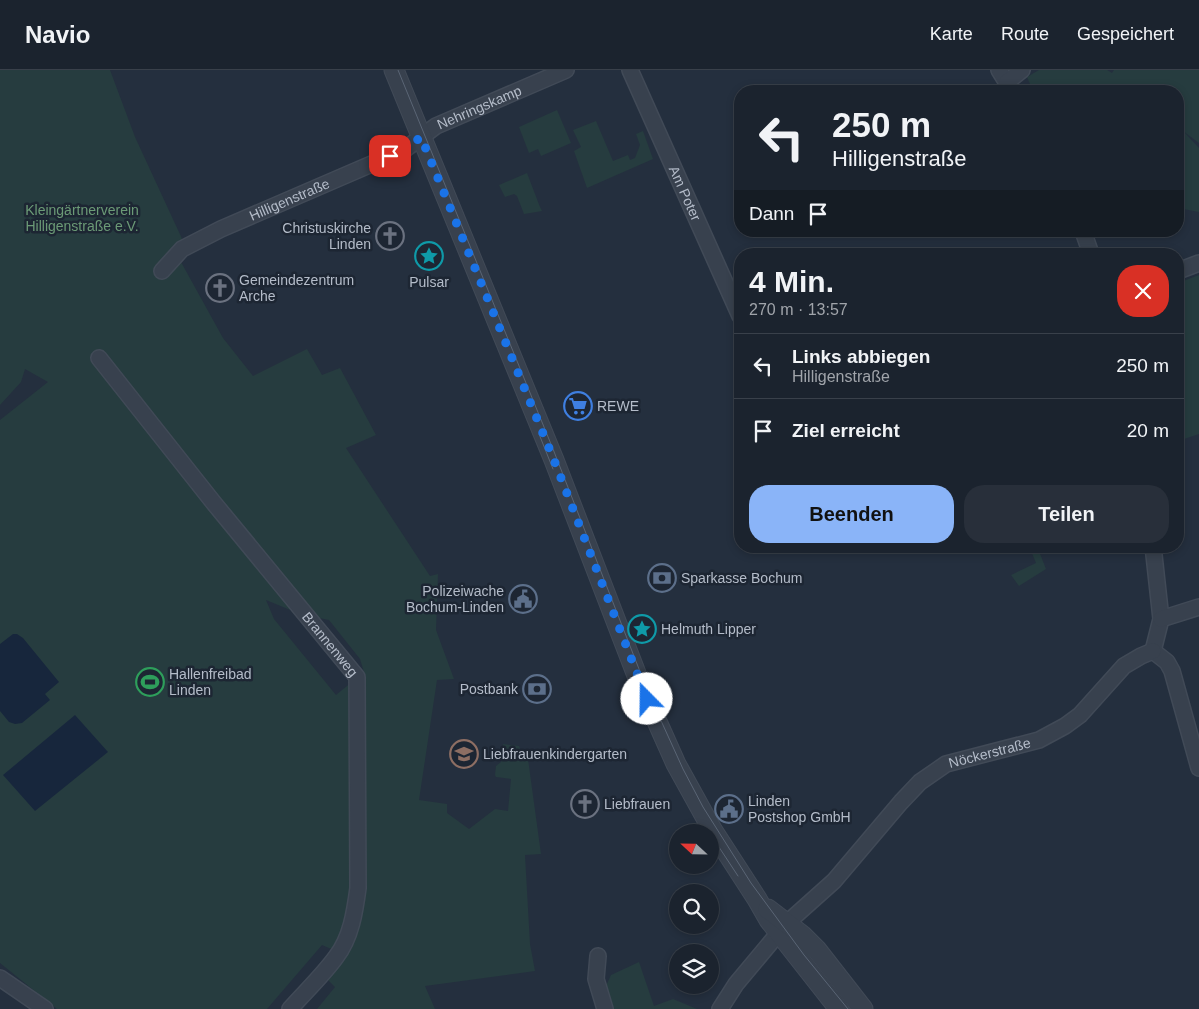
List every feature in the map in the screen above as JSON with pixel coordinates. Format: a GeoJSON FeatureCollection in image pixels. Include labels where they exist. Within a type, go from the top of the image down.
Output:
{"type":"FeatureCollection","features":[{"type":"Feature","properties":{"kind":"street"},"geometry":{"type":"LineString","coordinates":[[394,70],[554,460],[652,712],[682,776],[713,831],[769,920],[802,935],[817,950],[863,1009]]}},
{"type":"Feature","properties":{"kind":"street","name":"Nehringskamp"},"geometry":{"type":"LineString","coordinates":[[421,137],[436,126],[566,70]]}},
{"type":"Feature","properties":{"kind":"street","name":"Am Poter"},"geometry":{"type":"LineString","coordinates":[[630,70],[734,303]]}},
{"type":"Feature","properties":{"kind":"street"},"geometry":{"type":"LineString","coordinates":[[1006,81],[1022,70]]}},
{"type":"Feature","properties":{"kind":"street","name":"Hilligenstraße"},"geometry":{"type":"LineString","coordinates":[[162,271],[182,249],[221,229],[404,150],[421,137]]}},
{"type":"Feature","properties":{"kind":"street"},"geometry":{"type":"LineString","coordinates":[[1184,269],[1199,263]]}},
{"type":"Feature","properties":{"kind":"street","name":"Brannenweg"},"geometry":{"type":"LineString","coordinates":[[99,358],[213,502],[357,677],[358,888],[355,911],[347,937],[337,956],[290,1009]]}},
{"type":"Feature","properties":{"kind":"street"},"geometry":{"type":"LineString","coordinates":[[1154,553],[1161,619],[1153,651],[1169,664],[1172,671],[1198,758]]}},
{"type":"Feature","properties":{"kind":"street"},"geometry":{"type":"LineString","coordinates":[[1161,619],[1199,607]]}},
{"type":"Feature","properties":{"kind":"street","name":"Nöckerstraße"},"geometry":{"type":"LineString","coordinates":[[720,1009],[736,984],[784,928],[834,881],[910,792],[932,773],[946,764],[1039,740],[1065,726],[1080,715],[1124,666],[1153,651]]}},
{"type":"Feature","properties":{"kind":"street"},"geometry":{"type":"LineString","coordinates":[[784,928],[839,1009]]}},
{"type":"Feature","properties":{"kind":"street"},"geometry":{"type":"LineString","coordinates":[[598,956],[596,979],[605,1009]]}},
{"type":"Feature","properties":{"kind":"street"},"geometry":{"type":"LineString","coordinates":[[0,978],[37,1006]]}},
{"type":"Feature","properties":{"kind":"green space","name":"Kleingärtnerverein Hilligenstraße e.V."},"geometry":{"type":"Polygon","coordinates":[[[0,70],[110,70],[135,137],[184,243],[181,262],[223,338],[253,376],[307,349],[322,375],[340,368],[376,435],[346,448],[430,576],[438,574],[436,630],[454,679],[437,680],[419,800],[447,804],[447,813],[469,829],[495,809],[508,811],[511,779],[496,777],[495,775],[496,766],[501,762],[503,744],[519,746],[525,760],[528,759],[541,854],[525,855],[530,944],[535,971],[425,986],[435,1009],[317,1009],[335,987],[327,979],[343,954],[322,945],[267,1009],[57,1009],[0,963],[0,420],[48,382],[25,369],[21,382],[0,405],[0,70]],[[266,600],[274,619],[336,695],[364,672],[360,659],[329,620],[300,614],[266,600]]]}},
{"type":"Feature","properties":{"kind":"green space"},"geometry":{"type":"Polygon","coordinates":[[[1039,70],[1107,70],[1112,73],[1114,70],[1199,70],[1199,143],[1184,132],[1184,85],[1030,85],[1027,77],[1039,70]]]}},
{"type":"Feature","properties":{"kind":"green space"},"geometry":{"type":"Polygon","coordinates":[[[557,110],[571,143],[541,156],[538,149],[529,153],[519,127],[557,110]]]}},
{"type":"Feature","properties":{"kind":"green space"},"geometry":{"type":"Polygon","coordinates":[[[596,121],[613,161],[628,155],[630,160],[635,158],[640,145],[636,134],[643,131],[653,159],[587,188],[574,151],[581,147],[573,130],[596,121]]]}},
{"type":"Feature","properties":{"kind":"green space"},"geometry":{"type":"Polygon","coordinates":[[[1184,132],[1199,148],[1199,212],[1184,209],[1184,132]]]}},
{"type":"Feature","properties":{"kind":"green space"},"geometry":{"type":"Polygon","coordinates":[[[527,173],[542,211],[524,214],[517,196],[514,194],[505,197],[499,185],[527,173]]]}},
{"type":"Feature","properties":{"kind":"green space"},"geometry":{"type":"Polygon","coordinates":[[[1199,275],[1199,434],[1184,439],[1184,281],[1199,275]]]}},
{"type":"Feature","properties":{"kind":"green space"},"geometry":{"type":"Polygon","coordinates":[[[1032,553],[1040,553],[1046,569],[1019,586],[1011,575],[1036,563],[1032,553]]]}},
{"type":"Feature","properties":{"kind":"green space"},"geometry":{"type":"Polygon","coordinates":[[[639,962],[654,1006],[673,999],[697,1009],[614,1009],[606,986],[611,975],[639,962]]]}},
{"type":"Feature","properties":{"kind":"water"},"geometry":{"type":"Polygon","coordinates":[[[13,634],[23,638],[59,682],[45,694],[50,700],[22,723],[15,724],[9,722],[0,711],[0,644],[13,634]]]}},
{"type":"Feature","properties":{"kind":"water"},"geometry":{"type":"Polygon","coordinates":[[[75,715],[108,752],[35,811],[3,775],[75,715]]]}},
{"type":"Feature","properties":{"kind":"tram line"},"geometry":{"type":"LineString","coordinates":[[398,70],[553,449],[648,692],[683,769],[703,807],[751,883],[804,955],[848,1009]]}},
{"type":"Feature","properties":{"kind":"tram line"},"geometry":{"type":"LineString","coordinates":[[539,434],[553,469]]}},
{"type":"Feature","properties":{"kind":"tram line"},"geometry":{"type":"LineString","coordinates":[[719,847],[738,876]]}},
{"type":"Feature","properties":{"kind":"place","name":"Christuskirche Linden"},"geometry":{"type":"Point","coordinates":[390,236]}},
{"type":"Feature","properties":{"kind":"place","name":"Pulsar"},"geometry":{"type":"Point","coordinates":[429,256]}},
{"type":"Feature","properties":{"kind":"place","name":"Gemeindezentrum Arche"},"geometry":{"type":"Point","coordinates":[220,288]}},
{"type":"Feature","properties":{"kind":"place","name":"REWE"},"geometry":{"type":"Point","coordinates":[578,406]}},
{"type":"Feature","properties":{"kind":"place","name":"Sparkasse Bochum"},"geometry":{"type":"Point","coordinates":[662,578]}},
{"type":"Feature","properties":{"kind":"place","name":"Polizeiwache Bochum-Linden"},"geometry":{"type":"Point","coordinates":[523,599]}},
{"type":"Feature","properties":{"kind":"place","name":"Helmuth Lipper"},"geometry":{"type":"Point","coordinates":[642,629]}},
{"type":"Feature","properties":{"kind":"place","name":"Hallenfreibad Linden"},"geometry":{"type":"Point","coordinates":[150,682]}},
{"type":"Feature","properties":{"kind":"place","name":"Postbank"},"geometry":{"type":"Point","coordinates":[537,689]}},
{"type":"Feature","properties":{"kind":"place","name":"Liebfrauenkindergarten"},"geometry":{"type":"Point","coordinates":[464,754]}},
{"type":"Feature","properties":{"kind":"place","name":"Liebfrauen"},"geometry":{"type":"Point","coordinates":[585,804]}},
{"type":"Feature","properties":{"kind":"place","name":"Linden Postshop GmbH"},"geometry":{"type":"Point","coordinates":[729,809]}},
{"type":"Feature","properties":{"kind":"route"},"geometry":{"type":"LineString","coordinates":[[390,156],[404,150],[421,137],[554,460],[647,699]]}}]}
